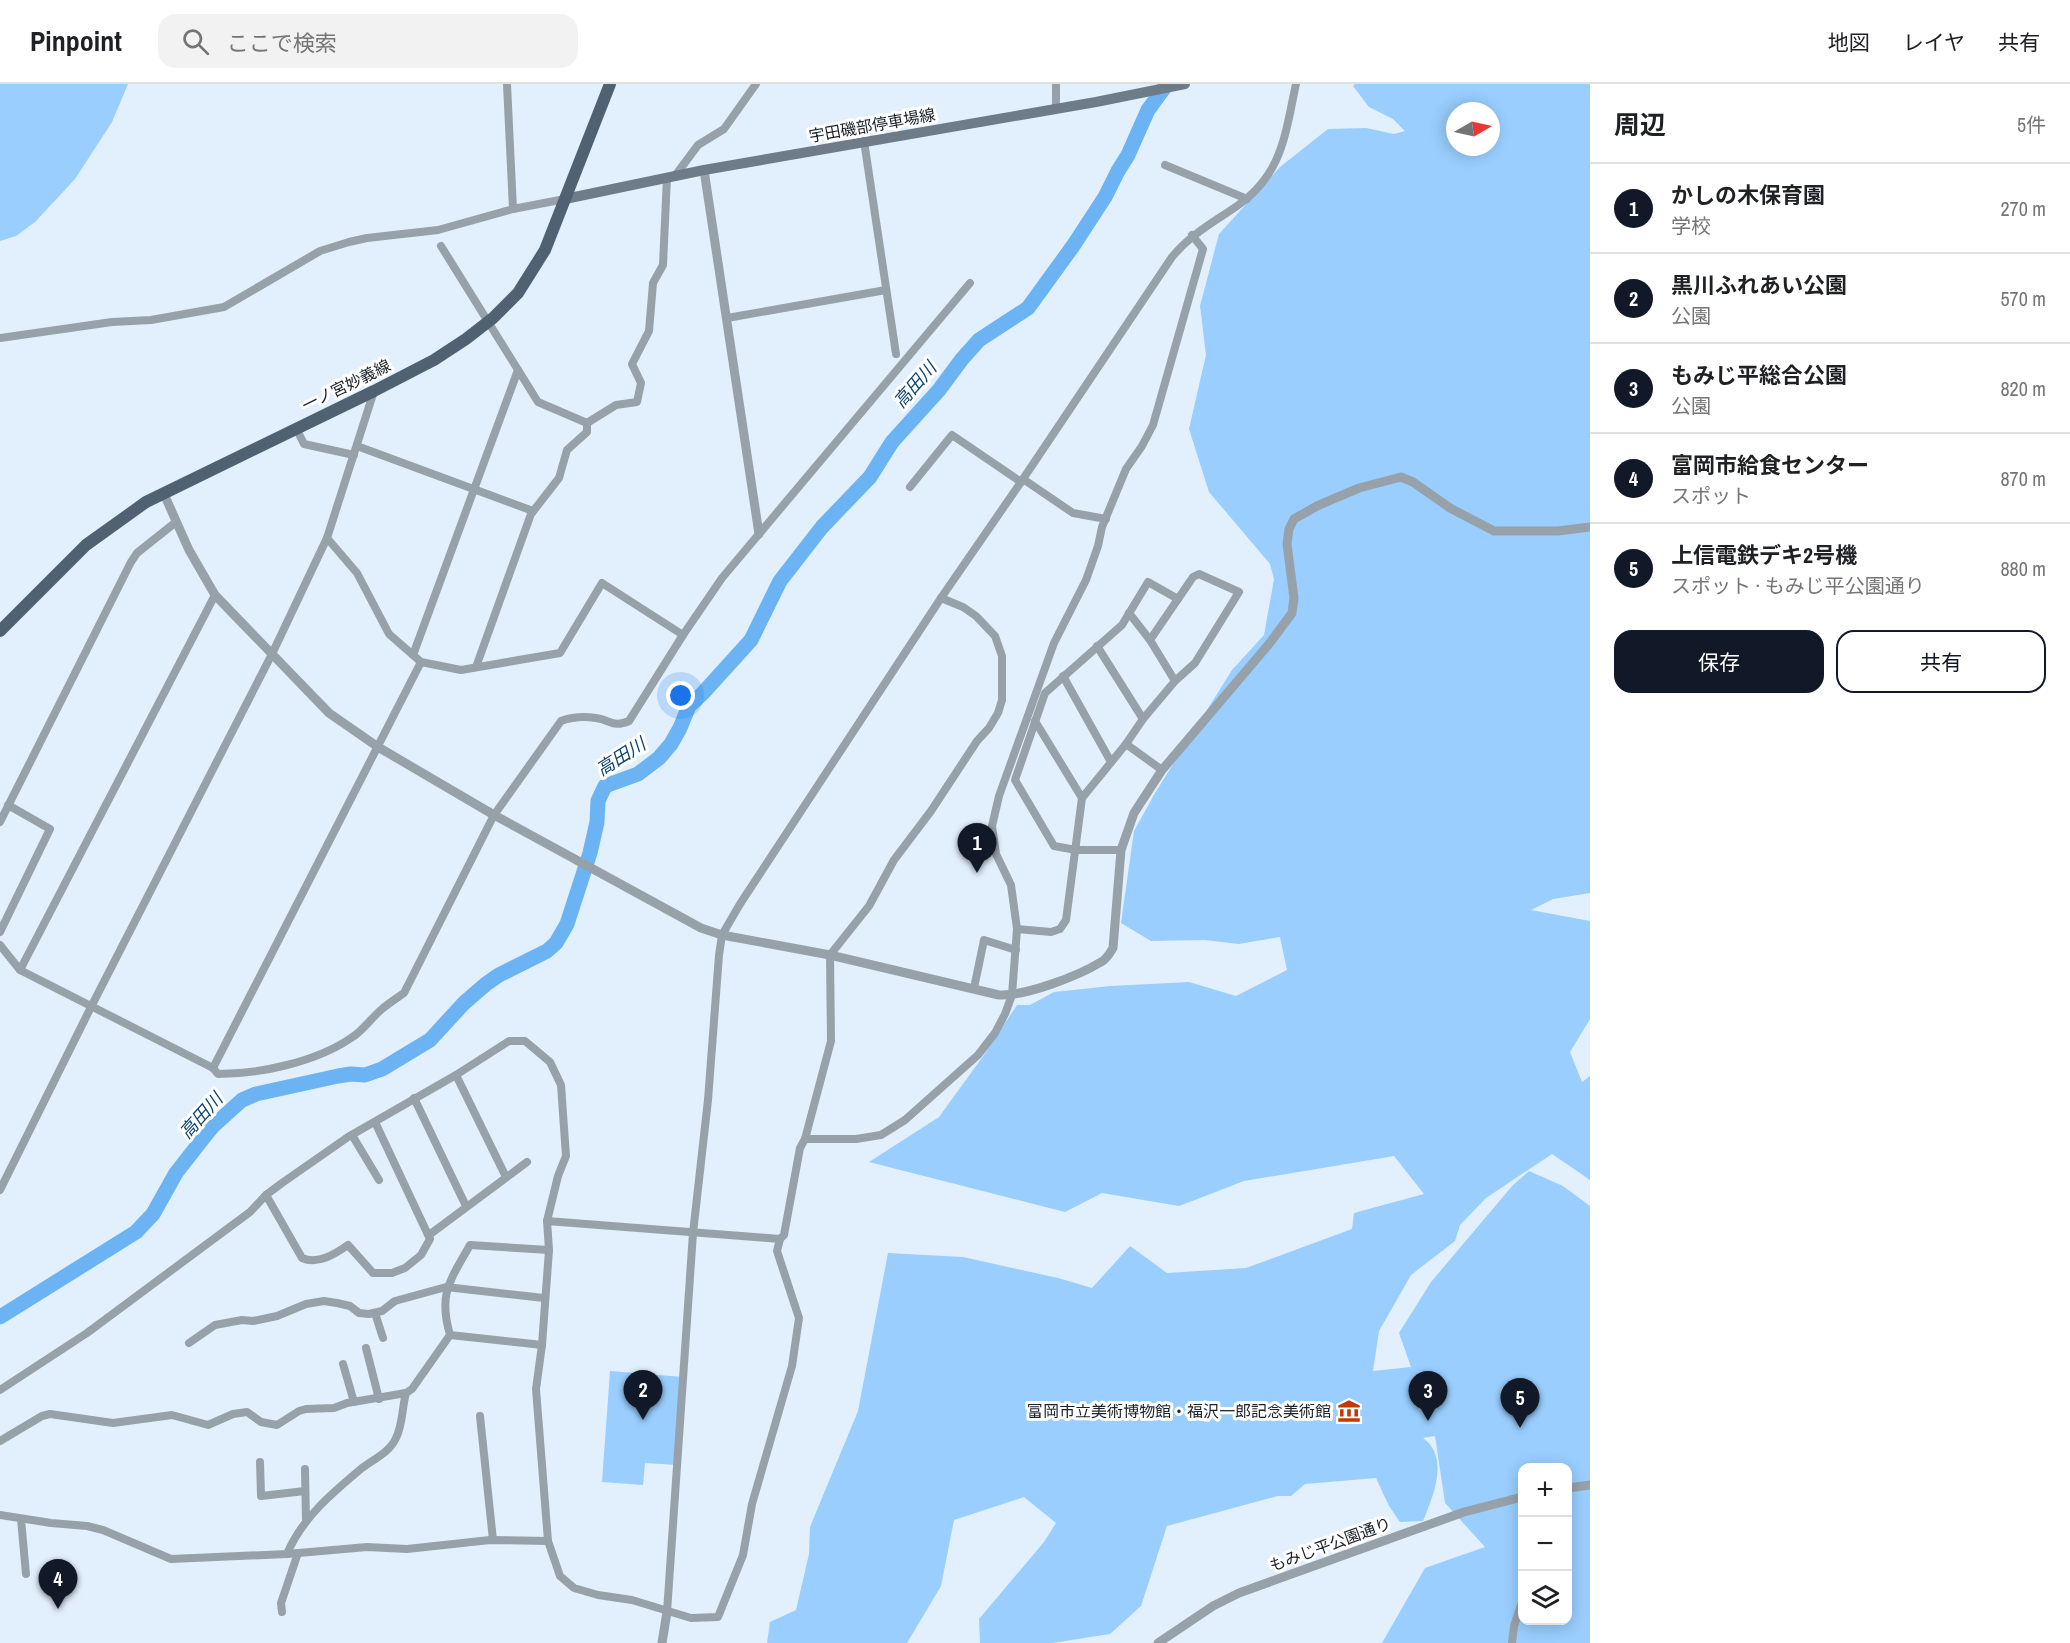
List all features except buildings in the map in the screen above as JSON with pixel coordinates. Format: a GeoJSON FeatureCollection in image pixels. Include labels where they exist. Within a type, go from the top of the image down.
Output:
{"type":"FeatureCollection","features":[{"type":"Feature","properties":{"kind":"main road","name":"一ノ宮妙義線"},"geometry":{"type":"LineString","coordinates":[[0,631],[86,545],[129,513],[374,391],[452,348],[488,323],[518,293],[545,250],[610,84]]}},
{"type":"Feature","properties":{"kind":"main road","name":"宇田磯部停車場線"},"geometry":{"type":"LineString","coordinates":[[565,199],[671,176],[1183,85]]}},
{"type":"Feature","properties":{"kind":"street"},"geometry":{"type":"LineString","coordinates":[[507,84],[513,210]]}},
{"type":"Feature","properties":{"kind":"street"},"geometry":{"type":"LineString","coordinates":[[587,423],[616,405],[637,402],[641,382],[632,364],[650,331],[653,283],[663,265],[671,176],[698,145],[724,129],[756,84]]}},
{"type":"Feature","properties":{"kind":"street"},"geometry":{"type":"LineString","coordinates":[[1056,84],[1056,108]]}},
{"type":"Feature","properties":{"kind":"street"},"geometry":{"type":"LineString","coordinates":[[662,1643],[667,1612],[693,1233],[708,1100],[722,935],[941,598],[1172,257],[1192,235],[1247,199],[1273,168],[1282,150],[1296,84]]}},
{"type":"Feature","properties":{"kind":"street"},"geometry":{"type":"LineString","coordinates":[[864,141],[896,354]]}},
{"type":"Feature","properties":{"kind":"street"},"geometry":{"type":"LineString","coordinates":[[1165,165],[1247,199]]}},
{"type":"Feature","properties":{"kind":"street"},"geometry":{"type":"LineString","coordinates":[[704,170],[759,534]]}},
{"type":"Feature","properties":{"kind":"street"},"geometry":{"type":"LineString","coordinates":[[0,338],[209,311],[224,307],[320,251],[339,245],[367,238],[438,230],[565,199]]}},
{"type":"Feature","properties":{"kind":"street"},"geometry":{"type":"LineString","coordinates":[[805,1139],[856,1139],[881,1135],[905,1120],[978,1055],[995,1033],[1012,995],[1017,929],[1011,885],[996,854],[992,826],[996,806],[1054,643],[1086,580],[1106,519],[1126,469],[1143,446],[1153,425],[1203,249],[1192,235]]}},
{"type":"Feature","properties":{"kind":"street"},"geometry":{"type":"LineString","coordinates":[[441,246],[538,402],[587,423]]}},
{"type":"Feature","properties":{"kind":"street"},"geometry":{"type":"LineString","coordinates":[[0,945],[20,970],[213,1068],[218,1074],[285,1065],[328,1052],[354,1037],[382,1009],[404,993],[494,815],[561,722],[573,717],[596,718],[620,725],[629,721],[722,578],[970,283]]}},
{"type":"Feature","properties":{"kind":"street"},"geometry":{"type":"LineString","coordinates":[[727,318],[886,290]]}},
{"type":"Feature","properties":{"kind":"street"},"geometry":{"type":"LineString","coordinates":[[413,655],[518,370]]}},
{"type":"Feature","properties":{"kind":"street"},"geometry":{"type":"LineString","coordinates":[[0,1190],[272,654],[327,538],[374,391]]}},
{"type":"Feature","properties":{"kind":"street"},"geometry":{"type":"LineString","coordinates":[[476,667],[533,511],[560,478],[567,450],[587,432],[587,423]]}},
{"type":"Feature","properties":{"kind":"street"},"geometry":{"type":"LineString","coordinates":[[296,428],[304,444],[354,455]]}},
{"type":"Feature","properties":{"kind":"street"},"geometry":{"type":"LineString","coordinates":[[910,487],[952,435],[1073,513],[1106,519]]}},
{"type":"Feature","properties":{"kind":"street"},"geometry":{"type":"LineString","coordinates":[[357,446],[533,511]]}},
{"type":"Feature","properties":{"kind":"street"},"geometry":{"type":"LineString","coordinates":[[164,494],[176,522],[215,595],[329,713],[378,747],[494,815],[701,928],[722,935],[830,955],[999,995],[1012,995],[1059,981],[1104,961],[1113,948],[1121,850],[1134,813],[1162,770],[1269,645],[1292,613],[1294,598],[1287,544],[1289,529],[1294,519],[1317,506],[1359,488],[1401,477],[1413,482],[1450,508],[1494,531],[1558,531],[1590,526]]}},
{"type":"Feature","properties":{"kind":"street"},"geometry":{"type":"LineString","coordinates":[[0,822],[131,562],[137,553],[176,522]]}},
{"type":"Feature","properties":{"kind":"street"},"geometry":{"type":"LineString","coordinates":[[327,538],[357,573],[389,634],[421,662],[460,670],[560,653],[602,583],[683,635]]}},
{"type":"Feature","properties":{"kind":"street"},"geometry":{"type":"LineString","coordinates":[[1017,929],[1051,932],[1060,929],[1066,920],[1082,798],[1126,744],[1143,719],[1175,681],[1195,663],[1239,592],[1199,574],[1193,577],[1150,639]]}},
{"type":"Feature","properties":{"kind":"street"},"geometry":{"type":"LineString","coordinates":[[1121,850],[1076,850],[1054,846],[1015,780],[1045,693],[1122,625],[1148,582],[1179,599]]}},
{"type":"Feature","properties":{"kind":"street"},"geometry":{"type":"LineString","coordinates":[[20,970],[215,595]]}},
{"type":"Feature","properties":{"kind":"street"},"geometry":{"type":"LineString","coordinates":[[0,1390],[87,1333],[250,1212],[266,1195],[352,1135],[456,1075],[509,1041],[525,1041],[550,1062],[561,1085],[566,1156],[546,1221],[549,1250],[542,1345],[536,1389],[548,1541],[560,1576],[574,1588],[598,1595],[632,1600],[691,1618],[718,1617],[743,1554],[752,1504],[792,1366],[799,1318],[777,1251],[780,1239],[784,1235],[800,1148],[805,1139],[831,1041],[830,955],[869,906],[894,860],[931,811],[977,741],[989,728],[998,713],[1002,700],[1002,656],[995,636],[976,616],[963,607],[941,598]]}},
{"type":"Feature","properties":{"kind":"street"},"geometry":{"type":"LineString","coordinates":[[1129,614],[1150,639],[1175,681]]}},
{"type":"Feature","properties":{"kind":"street"},"geometry":{"type":"LineString","coordinates":[[1097,646],[1143,719]]}},
{"type":"Feature","properties":{"kind":"street"},"geometry":{"type":"LineString","coordinates":[[213,1068],[421,662]]}},
{"type":"Feature","properties":{"kind":"street"},"geometry":{"type":"LineString","coordinates":[[1063,676],[1111,762]]}},
{"type":"Feature","properties":{"kind":"street"},"geometry":{"type":"LineString","coordinates":[[1035,721],[1082,798]]}},
{"type":"Feature","properties":{"kind":"street"},"geometry":{"type":"LineString","coordinates":[[1126,744],[1162,770]]}},
{"type":"Feature","properties":{"kind":"street"},"geometry":{"type":"LineString","coordinates":[[0,932],[50,829],[9,805]]}},
{"type":"Feature","properties":{"kind":"street"},"geometry":{"type":"LineString","coordinates":[[974,988],[984,940],[1016,950]]}},
{"type":"Feature","properties":{"kind":"street"},"geometry":{"type":"LineString","coordinates":[[456,1075],[506,1177]]}},
{"type":"Feature","properties":{"kind":"street"},"geometry":{"type":"LineString","coordinates":[[414,1098],[466,1206]]}},
{"type":"Feature","properties":{"kind":"street"},"geometry":{"type":"LineString","coordinates":[[266,1195],[302,1258],[306,1260],[328,1257],[348,1245],[373,1273],[392,1273],[414,1262],[429,1243],[429,1235],[375,1122]]}},
{"type":"Feature","properties":{"kind":"street"},"geometry":{"type":"LineString","coordinates":[[352,1135],[379,1180]]}},
{"type":"Feature","properties":{"kind":"street"},"geometry":{"type":"LineString","coordinates":[[429,1235],[527,1162]]}},
{"type":"Feature","properties":{"kind":"street"},"geometry":{"type":"LineString","coordinates":[[546,1221],[780,1239]]}},
{"type":"Feature","properties":{"kind":"street"},"geometry":{"type":"LineString","coordinates":[[450,1335],[444,1315],[446,1287],[470,1245],[549,1250]]}},
{"type":"Feature","properties":{"kind":"street"},"geometry":{"type":"LineString","coordinates":[[189,1343],[215,1325],[277,1316],[306,1304],[324,1301],[350,1306],[359,1313],[375,1313],[382,1311],[395,1301],[446,1287],[544,1298]]}},
{"type":"Feature","properties":{"kind":"street"},"geometry":{"type":"LineString","coordinates":[[375,1313],[383,1338]]}},
{"type":"Feature","properties":{"kind":"street"},"geometry":{"type":"LineString","coordinates":[[450,1335],[542,1345]]}},
{"type":"Feature","properties":{"kind":"street"},"geometry":{"type":"LineString","coordinates":[[0,1441],[42,1416],[50,1414],[113,1423],[172,1415],[208,1425],[233,1414],[247,1412],[261,1422],[277,1425],[306,1409],[334,1408],[406,1393],[412,1389],[450,1335]]}},
{"type":"Feature","properties":{"kind":"street"},"geometry":{"type":"LineString","coordinates":[[366,1347],[379,1399]]}},
{"type":"Feature","properties":{"kind":"street"},"geometry":{"type":"LineString","coordinates":[[343,1364],[354,1402]]}},
{"type":"Feature","properties":{"kind":"street"},"geometry":{"type":"LineString","coordinates":[[287,1554],[294,1536],[332,1494],[390,1448],[400,1427],[406,1393]]}},
{"type":"Feature","properties":{"kind":"street"},"geometry":{"type":"LineString","coordinates":[[480,1416],[493,1540]]}},
{"type":"Feature","properties":{"kind":"street"},"geometry":{"type":"LineString","coordinates":[[260,1462],[261,1496],[305,1491]]}},
{"type":"Feature","properties":{"kind":"street"},"geometry":{"type":"LineString","coordinates":[[305,1469],[306,1521]]}},
{"type":"Feature","properties":{"kind":"street"},"geometry":{"type":"LineString","coordinates":[[1572,1487],[1590,1485]]}},
{"type":"Feature","properties":{"kind":"street","name":"もみじ平公園通り"},"geometry":{"type":"LineString","coordinates":[[1160,1642],[1213,1606],[1239,1593],[1464,1512],[1518,1498]]}},
{"type":"Feature","properties":{"kind":"street"},"geometry":{"type":"LineString","coordinates":[[0,1515],[103,1530],[171,1559],[287,1554],[367,1547],[407,1549],[493,1540],[548,1541]]}},
{"type":"Feature","properties":{"kind":"street"},"geometry":{"type":"LineString","coordinates":[[21,1519],[26,1574]]}},
{"type":"Feature","properties":{"kind":"street"},"geometry":{"type":"LineString","coordinates":[[282,1612],[281,1603],[298,1553]]}},
{"type":"Feature","properties":{"kind":"street"},"geometry":{"type":"LineString","coordinates":[[1512,1643],[1518,1614]]}},
{"type":"Feature","properties":{"kind":"shaded area"},"geometry":{"type":"Polygon","coordinates":[[[0,84],[128,84],[112,122],[75,179],[35,222],[16,236],[0,241],[0,84]]]}},
{"type":"Feature","properties":{"kind":"shaded area"},"geometry":{"type":"Polygon","coordinates":[[[1355,84],[1590,84],[1590,893],[1553,899],[1531,910],[1590,921],[1590,1019],[1570,1052],[1582,1082],[1590,1076],[1590,1180],[1552,1154],[1486,1198],[1460,1225],[1455,1241],[1411,1275],[1379,1331],[1373,1371],[1411,1367],[1399,1333],[1431,1282],[1513,1185],[1529,1171],[1563,1186],[1590,1206],[1590,1643],[1382,1643],[1425,1568],[1485,1547],[1445,1503],[1435,1436],[1423,1438],[1431,1446],[1438,1466],[1435,1489],[1423,1521],[1400,1522],[1389,1506],[1376,1478],[1305,1484],[1291,1496],[1278,1496],[1167,1526],[1141,1606],[1110,1634],[1052,1643],[980,1643],[979,1619],[1044,1542],[1056,1523],[1024,1497],[954,1520],[941,1586],[907,1643],[767,1643],[770,1622],[796,1610],[809,1554],[810,1527],[858,1411],[888,1253],[963,1257],[1092,1288],[1130,1246],[1167,1273],[1246,1268],[1352,1229],[1354,1213],[1424,1194],[1394,1156],[1244,1181],[1179,1206],[1102,1193],[1065,1212],[869,1162],[939,1117],[1017,1005],[1030,1005],[1054,992],[1189,982],[1236,996],[1287,970],[1280,937],[1239,944],[1205,940],[1151,941],[1121,923],[1134,831],[1155,793],[1232,670],[1264,635],[1274,579],[1270,564],[1209,492],[1189,429],[1206,355],[1200,306],[1219,234],[1280,167],[1328,129],[1366,128],[1394,134],[1405,131],[1393,119],[1369,107],[1353,86],[1355,84]]]}},
{"type":"Feature","properties":{"kind":"shaded area"},"geometry":{"type":"Polygon","coordinates":[[[610,1371],[683,1377],[677,1465],[645,1463],[643,1485],[602,1482],[610,1371]]]}},
{"type":"Feature","properties":{"kind":"waterway","name":"高田川"},"geometry":{"type":"LineString","coordinates":[[0,1317],[136,1232],[153,1214],[176,1173],[212,1127],[242,1100],[256,1094],[338,1076],[365,1075],[382,1069],[430,1040],[464,1003],[486,984],[547,951],[556,943],[567,924],[590,853],[597,822],[598,801],[605,786],[638,774],[659,758],[671,744],[689,706],[751,640],[780,581],[822,527],[870,477],[892,442],[939,390],[979,340],[1028,308],[1105,197],[1128,155],[1148,110],[1167,84]]}},
{"type":"Feature","properties":{"kind":"place","name":"かしの木保育園"},"geometry":{"type":"Point","coordinates":[977,873]}},
{"type":"Feature","properties":{"kind":"place","name":"富岡市立美術博物館・福沢一郎記念美術館"},"geometry":{"type":"Point","coordinates":[1349,1411]}},
{"type":"Feature","properties":{"kind":"place","name":"黒川ふれあい公園"},"geometry":{"type":"Point","coordinates":[643,1420]}},
{"type":"Feature","properties":{"kind":"place","name":"もみじ平総合公園"},"geometry":{"type":"Point","coordinates":[1428,1421]}},
{"type":"Feature","properties":{"kind":"place","name":"上信電鉄デキ2号機"},"geometry":{"type":"Point","coordinates":[1520,1428]}},
{"type":"Feature","properties":{"kind":"place","name":"富岡市給食センター"},"geometry":{"type":"Point","coordinates":[58,1609]}}]}
